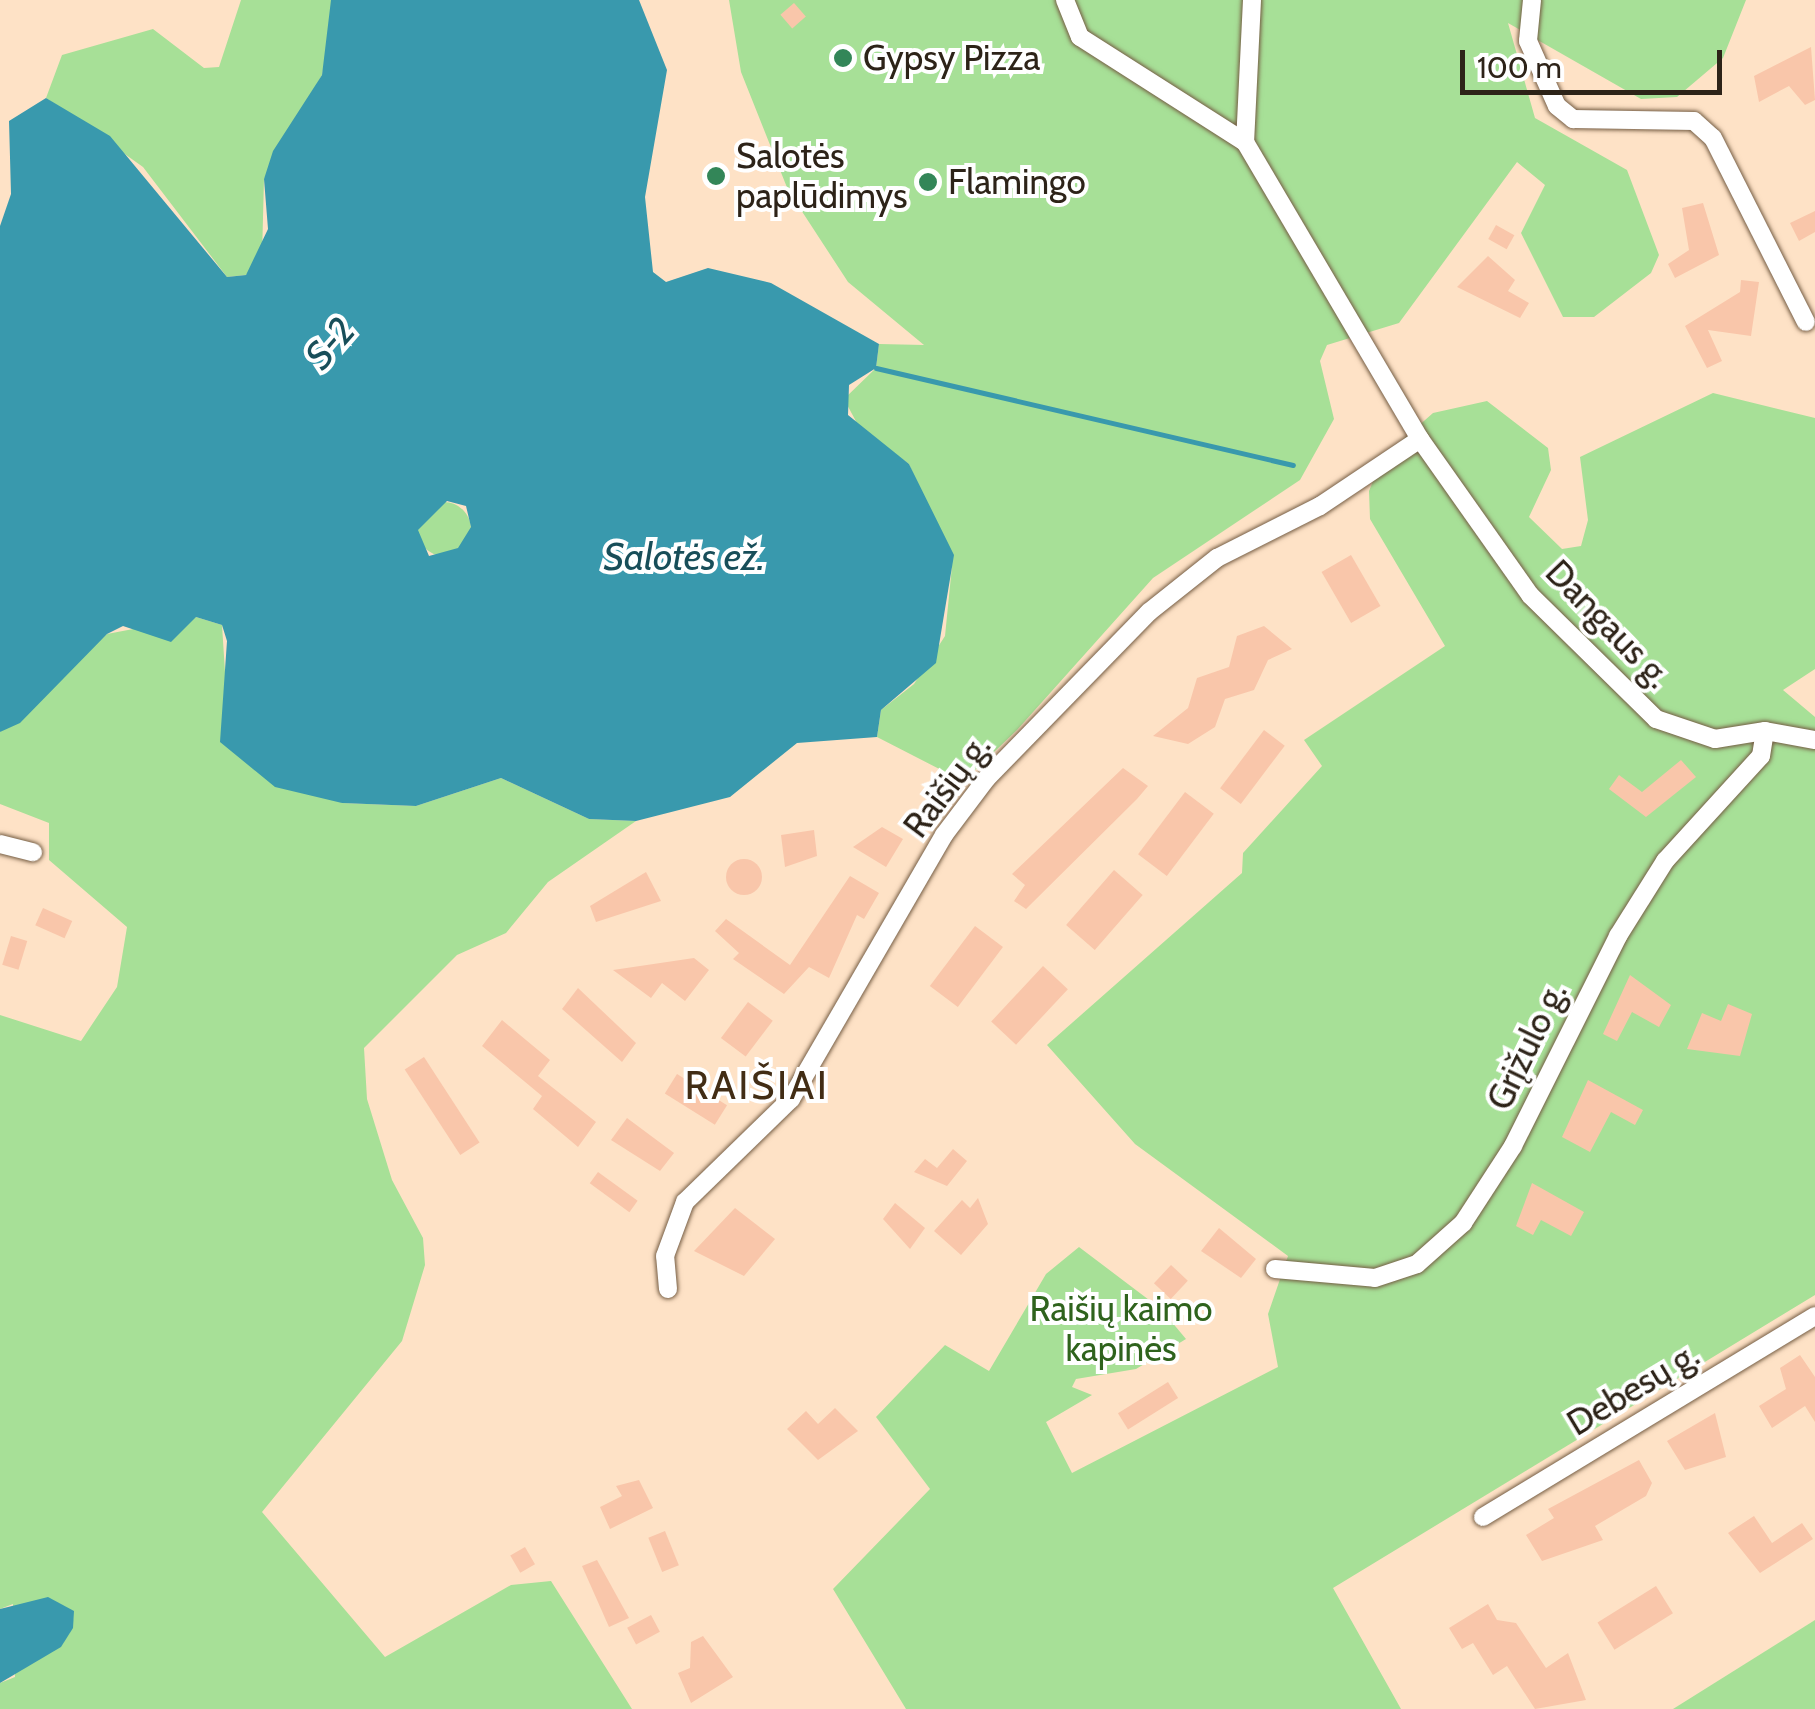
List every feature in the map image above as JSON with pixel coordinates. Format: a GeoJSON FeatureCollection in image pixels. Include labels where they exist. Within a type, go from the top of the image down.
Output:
{"type":"FeatureCollection","features":[{"type":"Feature","properties":{"kind":"street"},"geometry":{"type":"LineString","coordinates":[[1065,0],[1080,37],[1245,142],[1252,0]]}},
{"type":"Feature","properties":{"kind":"street"},"geometry":{"type":"LineString","coordinates":[[1532,0],[1528,41],[1556,106],[1573,119],[1694,121],[1713,138],[1806,322]]}},
{"type":"Feature","properties":{"kind":"street","name":"Dangaus g."},"geometry":{"type":"LineString","coordinates":[[1245,142],[1420,439],[1530,595],[1615,686],[1681,731],[1715,739],[1764,731],[1815,740]]}},
{"type":"Feature","properties":{"kind":"street","name":"Raišių g."},"geometry":{"type":"LineString","coordinates":[[668,1289],[665,1256],[685,1202],[792,1099],[944,835],[987,778],[1149,612],[1216,558],[1320,506],[1420,439]]}},
{"type":"Feature","properties":{"kind":"street","name":"Grįžulo g."},"geometry":{"type":"LineString","coordinates":[[1275,1269],[1375,1278],[1417,1264],[1463,1223],[1513,1146],[1618,936],[1666,861],[1761,756],[1764,731]]}},
{"type":"Feature","properties":{"kind":"street"},"geometry":{"type":"LineString","coordinates":[[0,844],[33,852]]}},
{"type":"Feature","properties":{"kind":"street","name":"Debesų g."},"geometry":{"type":"LineString","coordinates":[[1483,1516],[1815,1316]]}},
{"type":"Feature","properties":{"kind":"green space"},"geometry":{"type":"Polygon","coordinates":[[[241,0],[331,0],[333,21],[322,75],[264,179],[262,257],[246,275],[227,277],[143,167],[46,98],[62,55],[153,29],[204,68],[219,67],[241,0]]]}},
{"type":"Feature","properties":{"kind":"green space"},"geometry":{"type":"Polygon","coordinates":[[[729,0],[1746,0],[1723,58],[1677,97],[1641,99],[1508,23],[1535,118],[1627,170],[1659,255],[1651,273],[1594,317],[1563,317],[1521,233],[1545,185],[1517,162],[1399,323],[1327,345],[1320,361],[1334,419],[1300,480],[1153,578],[1017,730],[970,775],[951,775],[877,737],[881,710],[914,684],[945,636],[952,566],[909,464],[859,427],[844,399],[876,368],[879,344],[924,345],[848,282],[788,190],[741,72],[729,0]]]}},
{"type":"Feature","properties":{"kind":"green space","name":"Raišių kaimo kapinės"},"geometry":{"type":"Polygon","coordinates":[[[1713,393],[1815,418],[1815,669],[1783,690],[1815,717],[1815,1295],[1333,1588],[1401,1709],[906,1709],[833,1589],[930,1489],[876,1417],[945,1345],[989,1371],[1046,1274],[1079,1247],[1161,1309],[1186,1339],[1136,1369],[1076,1379],[1072,1387],[1092,1395],[1046,1422],[1072,1473],[1278,1367],[1268,1314],[1288,1256],[1135,1144],[1047,1045],[1242,873],[1243,853],[1322,766],[1304,740],[1445,646],[1370,519],[1369,491],[1383,457],[1433,413],[1487,401],[1548,448],[1551,470],[1529,517],[1562,549],[1581,546],[1588,520],[1580,457],[1713,393]]]}},
{"type":"Feature","properties":{"kind":"green space"},"geometry":{"type":"Polygon","coordinates":[[[444,502],[463,510],[471,529],[463,548],[444,556],[425,548],[417,529],[425,510],[444,502]]]}},
{"type":"Feature","properties":{"kind":"green space"},"geometry":{"type":"Polygon","coordinates":[[[196,617],[222,625],[225,672],[342,803],[416,806],[501,778],[589,819],[636,821],[548,882],[506,933],[457,955],[364,1048],[367,1099],[392,1180],[423,1238],[425,1265],[402,1341],[262,1512],[385,1657],[511,1585],[551,1581],[632,1709],[0,1709],[0,1683],[15,1677],[13,1604],[0,1609],[0,1015],[81,1041],[117,987],[127,927],[49,860],[49,823],[0,804],[0,732],[107,634],[196,617]]]}},
{"type":"Feature","properties":{"kind":"green space"},"geometry":{"type":"Polygon","coordinates":[[[1815,1620],[1815,1709],[1673,1709],[1815,1620]]]}},
{"type":"Feature","properties":{"kind":"water","name":"Salotės ež."},"geometry":{"type":"Polygon","coordinates":[[[331,0],[639,0],[667,70],[645,197],[653,272],[666,282],[708,268],[771,283],[879,344],[876,368],[849,385],[848,415],[909,464],[954,555],[936,663],[881,710],[877,737],[797,743],[730,797],[636,821],[589,819],[501,778],[416,806],[342,803],[275,787],[220,742],[227,641],[222,625],[196,617],[171,642],[123,626],[107,634],[20,723],[0,732],[0,226],[11,194],[9,121],[46,98],[110,136],[227,277],[246,275],[268,229],[264,179],[273,151],[322,75],[331,0]],[[447,501],[418,530],[429,556],[458,548],[471,527],[466,506],[447,501]]]}},
{"type":"Feature","properties":{"kind":"water"},"geometry":{"type":"Polygon","coordinates":[[[48,1597],[74,1611],[73,1628],[61,1647],[0,1683],[0,1609],[48,1597]]]}},
{"type":"Feature","properties":{"kind":"building"},"geometry":{"type":"Polygon","coordinates":[[[794,3],[806,17],[792,28],[780,15],[794,3]]]}},
{"type":"Feature","properties":{"kind":"building"},"geometry":{"type":"Polygon","coordinates":[[[1811,47],[1815,100],[1805,105],[1789,86],[1759,102],[1754,76],[1811,47]]]}},
{"type":"Feature","properties":{"kind":"building"},"geometry":{"type":"Polygon","coordinates":[[[1703,203],[1719,255],[1675,278],[1668,264],[1689,250],[1682,208],[1703,203]]]}},
{"type":"Feature","properties":{"kind":"building"},"geometry":{"type":"Polygon","coordinates":[[[1815,211],[1815,232],[1799,241],[1790,223],[1815,211]]]}},
{"type":"Feature","properties":{"kind":"building"},"geometry":{"type":"Polygon","coordinates":[[[1496,225],[1514,235],[1507,249],[1488,239],[1496,225]]]}},
{"type":"Feature","properties":{"kind":"building"},"geometry":{"type":"Polygon","coordinates":[[[1488,256],[1515,280],[1508,291],[1529,303],[1520,318],[1457,287],[1488,256]]]}},
{"type":"Feature","properties":{"kind":"building"},"geometry":{"type":"Polygon","coordinates":[[[1741,280],[1759,282],[1751,336],[1708,330],[1722,361],[1707,368],[1685,326],[1740,292],[1741,280]]]}},
{"type":"Feature","properties":{"kind":"building"},"geometry":{"type":"Polygon","coordinates":[[[1351,555],[1380,606],[1351,623],[1322,572],[1351,555]]]}},
{"type":"Feature","properties":{"kind":"building"},"geometry":{"type":"Polygon","coordinates":[[[1264,626],[1292,649],[1268,660],[1254,690],[1225,699],[1215,727],[1188,744],[1153,736],[1188,708],[1197,678],[1229,667],[1237,636],[1264,626]]]}},
{"type":"Feature","properties":{"kind":"building"},"geometry":{"type":"Polygon","coordinates":[[[1264,730],[1285,746],[1241,804],[1220,788],[1264,730]]]}},
{"type":"Feature","properties":{"kind":"building"},"geometry":{"type":"Polygon","coordinates":[[[1681,760],[1696,777],[1646,817],[1609,789],[1619,775],[1642,792],[1681,760]]]}},
{"type":"Feature","properties":{"kind":"building"},"geometry":{"type":"Polygon","coordinates":[[[1123,768],[1148,786],[1026,909],[1014,901],[1025,885],[1012,874],[1123,768]]]}},
{"type":"Feature","properties":{"kind":"building"},"geometry":{"type":"Polygon","coordinates":[[[1185,792],[1214,814],[1167,876],[1138,854],[1185,792]]]}},
{"type":"Feature","properties":{"kind":"building"},"geometry":{"type":"Polygon","coordinates":[[[882,827],[903,839],[886,867],[853,847],[882,827]]]}},
{"type":"Feature","properties":{"kind":"building"},"geometry":{"type":"Polygon","coordinates":[[[814,830],[817,856],[785,867],[781,835],[814,830]]]}},
{"type":"Feature","properties":{"kind":"building"},"geometry":{"type":"Polygon","coordinates":[[[744,859],[757,864],[762,877],[757,890],[744,895],[731,890],[726,877],[731,864],[744,859]]]}},
{"type":"Feature","properties":{"kind":"building"},"geometry":{"type":"Polygon","coordinates":[[[1114,870],[1143,895],[1095,950],[1066,925],[1114,870]]]}},
{"type":"Feature","properties":{"kind":"building"},"geometry":{"type":"Polygon","coordinates":[[[646,872],[661,901],[596,922],[590,906],[646,872]]]}},
{"type":"Feature","properties":{"kind":"building"},"geometry":{"type":"Polygon","coordinates":[[[850,876],[879,893],[864,919],[857,915],[829,978],[809,967],[784,994],[733,959],[739,953],[715,931],[726,919],[790,965],[850,876]]]}},
{"type":"Feature","properties":{"kind":"building"},"geometry":{"type":"Polygon","coordinates":[[[43,908],[72,921],[65,938],[35,925],[43,908]]]}},
{"type":"Feature","properties":{"kind":"building"},"geometry":{"type":"Polygon","coordinates":[[[975,926],[1003,947],[958,1007],[930,986],[975,926]]]}},
{"type":"Feature","properties":{"kind":"building"},"geometry":{"type":"Polygon","coordinates":[[[11,936],[27,941],[18,970],[2,965],[11,936]]]}},
{"type":"Feature","properties":{"kind":"building"},"geometry":{"type":"Polygon","coordinates":[[[694,958],[709,970],[685,1001],[662,983],[651,998],[613,970],[694,958]]]}},
{"type":"Feature","properties":{"kind":"building"},"geometry":{"type":"Polygon","coordinates":[[[1043,966],[1068,989],[1016,1045],[991,1022],[1043,966]]]}},
{"type":"Feature","properties":{"kind":"building"},"geometry":{"type":"Polygon","coordinates":[[[1630,975],[1671,1005],[1659,1027],[1632,1012],[1617,1041],[1603,1034],[1630,975]]]}},
{"type":"Feature","properties":{"kind":"building"},"geometry":{"type":"Polygon","coordinates":[[[578,988],[636,1043],[622,1062],[562,1009],[578,988]]]}},
{"type":"Feature","properties":{"kind":"building"},"geometry":{"type":"Polygon","coordinates":[[[748,1002],[773,1021],[746,1057],[721,1038],[748,1002]]]}},
{"type":"Feature","properties":{"kind":"building"},"geometry":{"type":"Polygon","coordinates":[[[1728,1004],[1752,1014],[1740,1056],[1687,1049],[1702,1013],[1721,1021],[1728,1004]]]}},
{"type":"Feature","properties":{"kind":"building"},"geometry":{"type":"Polygon","coordinates":[[[502,1020],[550,1060],[538,1076],[596,1122],[578,1147],[533,1109],[542,1096],[482,1046],[502,1020]]]}},
{"type":"Feature","properties":{"kind":"building"},"geometry":{"type":"Polygon","coordinates":[[[424,1057],[480,1143],[460,1155],[405,1070],[424,1057]]]}},
{"type":"Feature","properties":{"kind":"building"},"geometry":{"type":"Polygon","coordinates":[[[677,1074],[727,1105],[715,1125],[665,1094],[677,1074]]]}},
{"type":"Feature","properties":{"kind":"building"},"geometry":{"type":"Polygon","coordinates":[[[1588,1080],[1643,1110],[1635,1125],[1611,1112],[1590,1152],[1562,1137],[1588,1080]]]}},
{"type":"Feature","properties":{"kind":"building"},"geometry":{"type":"Polygon","coordinates":[[[627,1118],[674,1153],[660,1171],[611,1140],[627,1118]]]}},
{"type":"Feature","properties":{"kind":"building"},"geometry":{"type":"Polygon","coordinates":[[[953,1149],[967,1161],[947,1186],[914,1172],[925,1159],[937,1168],[953,1149]]]}},
{"type":"Feature","properties":{"kind":"building"},"geometry":{"type":"Polygon","coordinates":[[[598,1172],[638,1201],[629,1212],[590,1183],[598,1172]]]}},
{"type":"Feature","properties":{"kind":"building"},"geometry":{"type":"Polygon","coordinates":[[[1532,1183],[1584,1212],[1571,1236],[1541,1220],[1533,1235],[1516,1226],[1532,1183]]]}},
{"type":"Feature","properties":{"kind":"building"},"geometry":{"type":"Polygon","coordinates":[[[978,1198],[988,1224],[961,1255],[934,1231],[962,1200],[970,1208],[978,1198]]]}},
{"type":"Feature","properties":{"kind":"building"},"geometry":{"type":"Polygon","coordinates":[[[895,1203],[925,1228],[910,1249],[883,1219],[895,1203]]]}},
{"type":"Feature","properties":{"kind":"building"},"geometry":{"type":"Polygon","coordinates":[[[735,1208],[775,1239],[744,1276],[694,1251],[735,1208]]]}},
{"type":"Feature","properties":{"kind":"building"},"geometry":{"type":"Polygon","coordinates":[[[1219,1228],[1256,1259],[1241,1278],[1201,1251],[1219,1228]]]}},
{"type":"Feature","properties":{"kind":"building"},"geometry":{"type":"Polygon","coordinates":[[[1171,1265],[1188,1281],[1171,1299],[1154,1283],[1171,1265]]]}},
{"type":"Feature","properties":{"kind":"building"},"geometry":{"type":"Polygon","coordinates":[[[1800,1355],[1815,1377],[1815,1422],[1805,1406],[1772,1428],[1759,1406],[1786,1389],[1780,1368],[1800,1355]]]}},
{"type":"Feature","properties":{"kind":"building"},"geometry":{"type":"Polygon","coordinates":[[[1168,1382],[1178,1398],[1128,1429],[1118,1413],[1168,1382]]]}},
{"type":"Feature","properties":{"kind":"building"},"geometry":{"type":"Polygon","coordinates":[[[835,1408],[858,1431],[818,1460],[787,1429],[806,1411],[818,1424],[835,1408]]]}},
{"type":"Feature","properties":{"kind":"building"},"geometry":{"type":"Polygon","coordinates":[[[1715,1413],[1726,1457],[1685,1470],[1667,1441],[1715,1413]]]}},
{"type":"Feature","properties":{"kind":"building"},"geometry":{"type":"Polygon","coordinates":[[[1639,1460],[1652,1483],[1646,1496],[1595,1526],[1603,1540],[1542,1561],[1526,1535],[1554,1518],[1548,1509],[1639,1460]]]}},
{"type":"Feature","properties":{"kind":"building"},"geometry":{"type":"Polygon","coordinates":[[[639,1480],[653,1508],[610,1529],[600,1507],[622,1496],[616,1486],[639,1480]]]}},
{"type":"Feature","properties":{"kind":"building"},"geometry":{"type":"Polygon","coordinates":[[[1754,1516],[1772,1543],[1802,1523],[1813,1539],[1760,1573],[1728,1533],[1754,1516]]]}},
{"type":"Feature","properties":{"kind":"building"},"geometry":{"type":"Polygon","coordinates":[[[665,1531],[679,1565],[662,1572],[648,1538],[665,1531]]]}},
{"type":"Feature","properties":{"kind":"building"},"geometry":{"type":"Polygon","coordinates":[[[525,1547],[535,1564],[520,1573],[510,1556],[525,1547]]]}},
{"type":"Feature","properties":{"kind":"building"},"geometry":{"type":"Polygon","coordinates":[[[597,1560],[629,1618],[609,1627],[582,1566],[597,1560]]]}},
{"type":"Feature","properties":{"kind":"building"},"geometry":{"type":"Polygon","coordinates":[[[1656,1586],[1673,1613],[1614,1650],[1597,1623],[1656,1586]]]}},
{"type":"Feature","properties":{"kind":"building"},"geometry":{"type":"Polygon","coordinates":[[[1488,1604],[1497,1620],[1516,1623],[1546,1668],[1568,1653],[1586,1700],[1535,1709],[1507,1666],[1493,1675],[1473,1643],[1462,1649],[1449,1628],[1488,1604]]]}},
{"type":"Feature","properties":{"kind":"building"},"geometry":{"type":"Polygon","coordinates":[[[651,1615],[660,1632],[636,1644],[627,1628],[651,1615]]]}},
{"type":"Feature","properties":{"kind":"building"},"geometry":{"type":"Polygon","coordinates":[[[703,1636],[733,1677],[691,1703],[678,1673],[690,1668],[691,1642],[703,1636]]]}},
{"type":"Feature","properties":{"kind":"waterway"},"geometry":{"type":"LineString","coordinates":[[876,368],[1293,465]]}},
{"type":"Feature","properties":{"kind":"place","name":"Gypsy Pizza"},"geometry":{"type":"Point","coordinates":[843,58]}},
{"type":"Feature","properties":{"kind":"place","name":"Salotės paplūdimys"},"geometry":{"type":"Point","coordinates":[716,176]}},
{"type":"Feature","properties":{"kind":"place","name":"Flamingo"},"geometry":{"type":"Point","coordinates":[928,182]}},
{"type":"Feature","properties":{"kind":"district","name":"RAIŠIAI"},"geometry":{"type":"Point","coordinates":[757,1085]}},
{"type":"Feature","properties":{"kind":"water label","name":"S-2"},"geometry":{"type":"Point","coordinates":[330,343]}}]}
